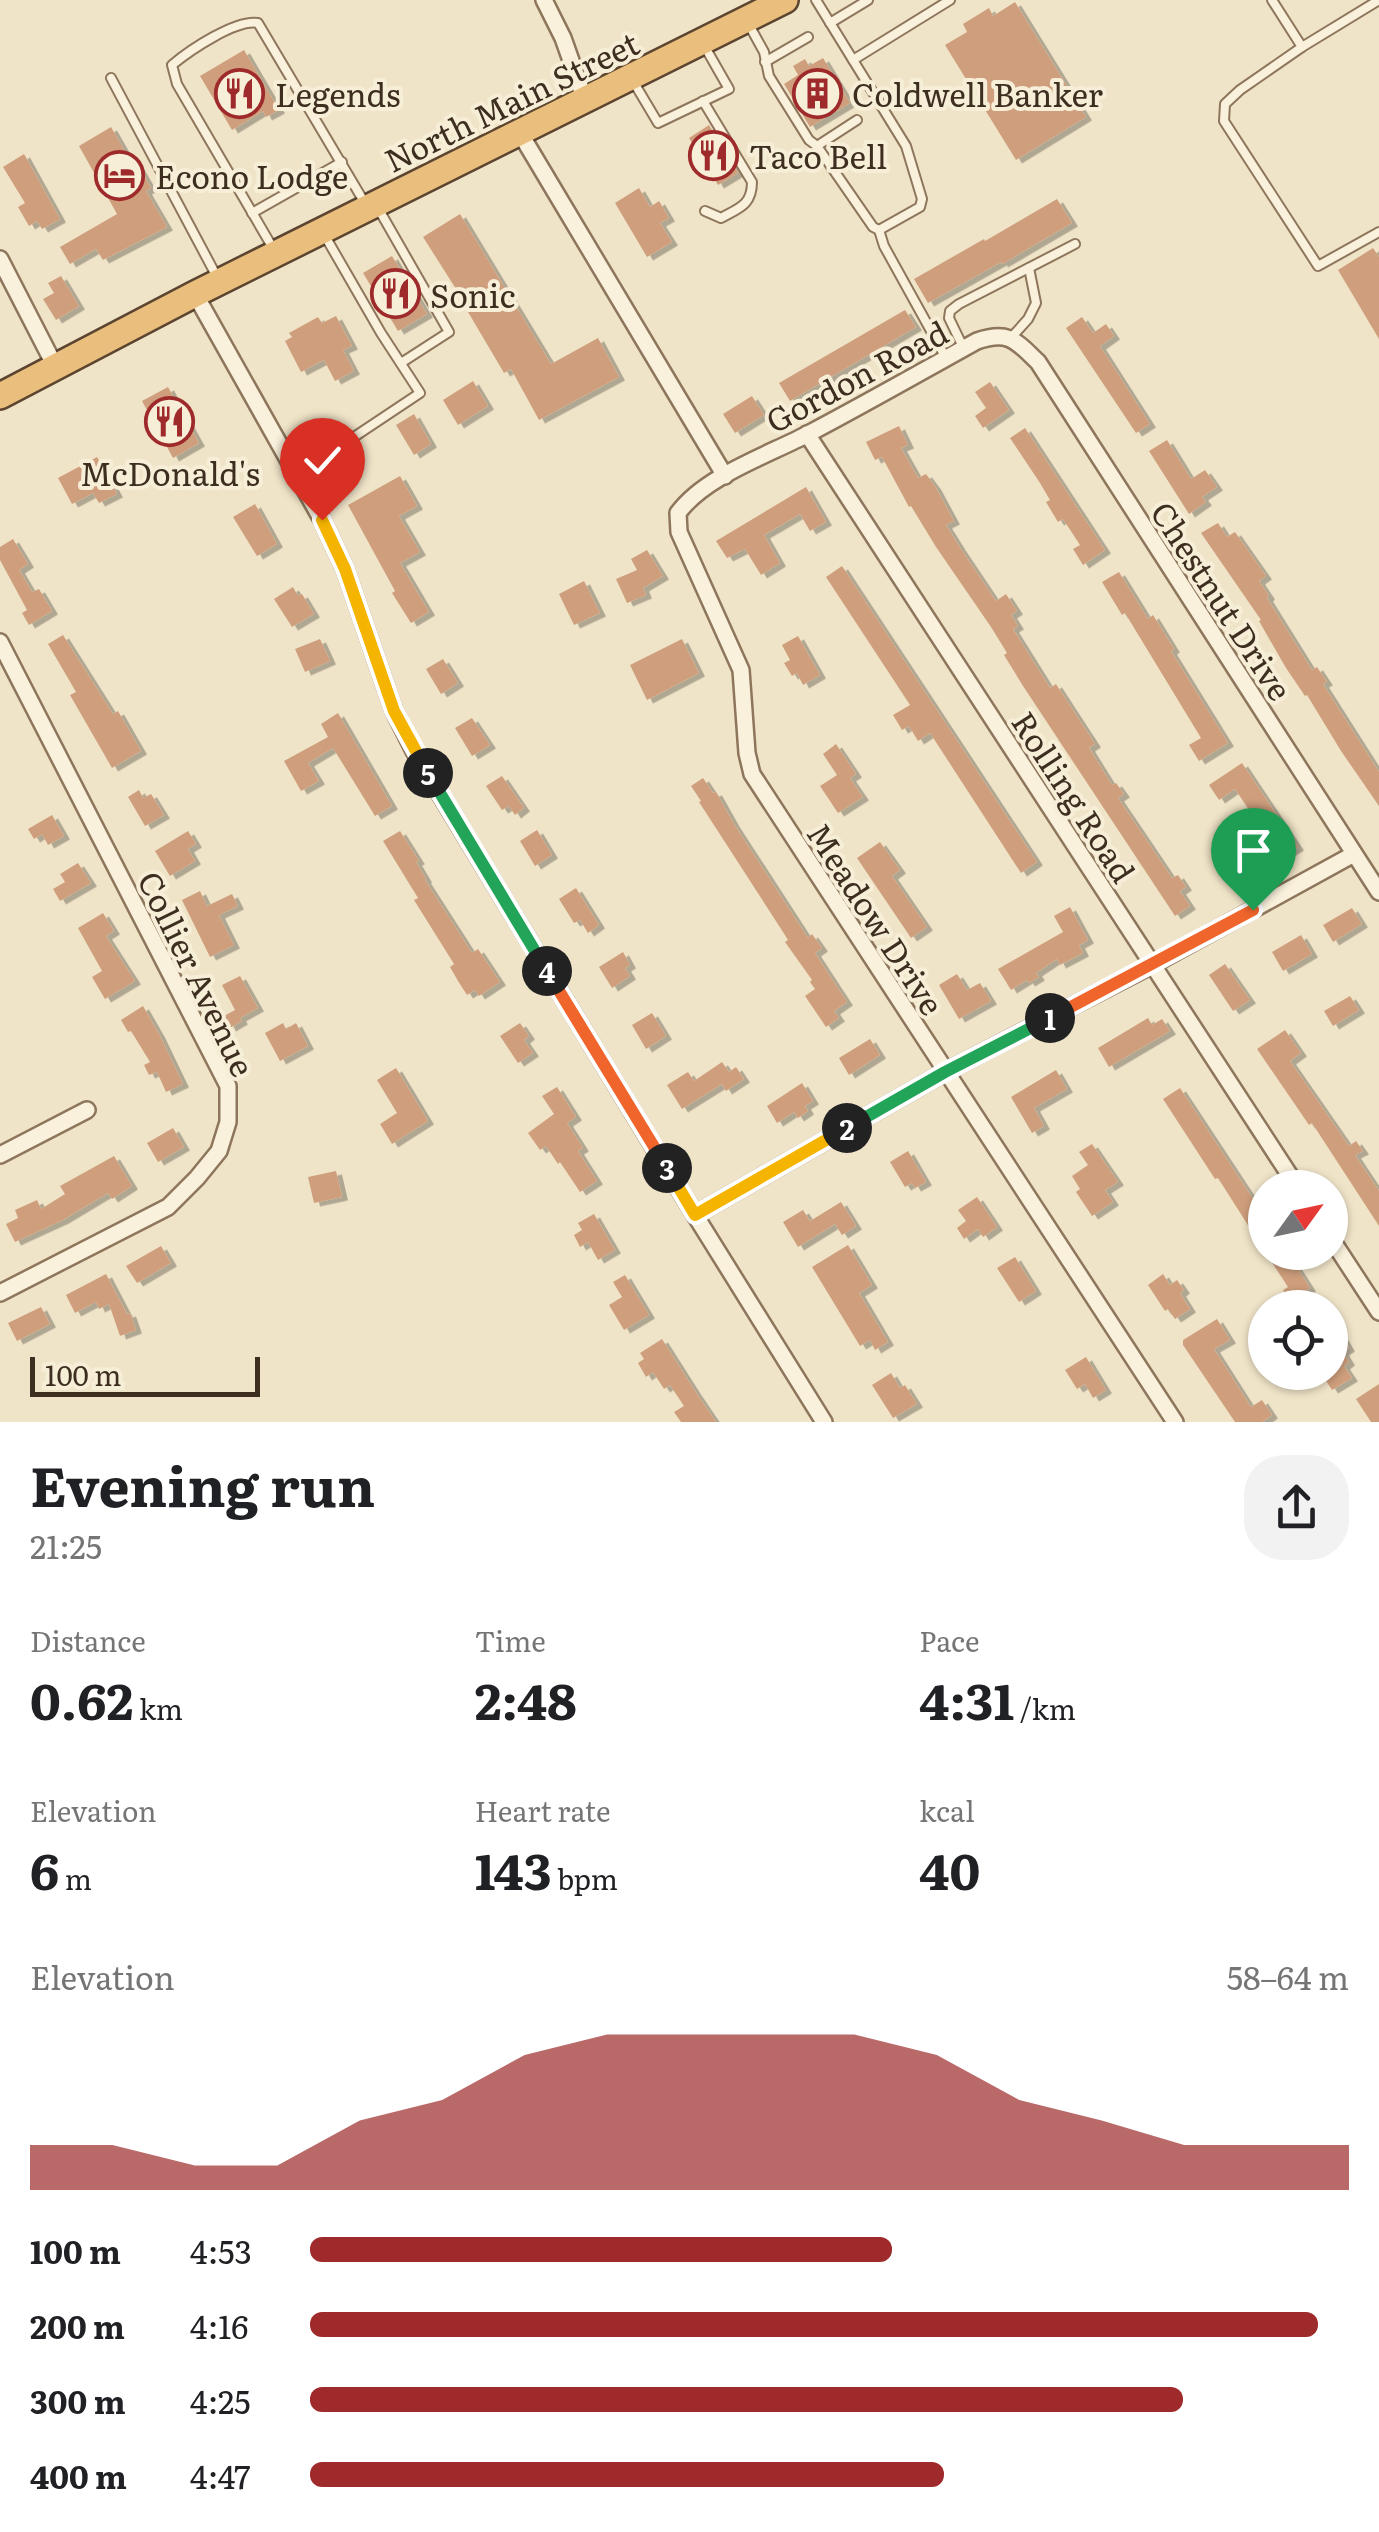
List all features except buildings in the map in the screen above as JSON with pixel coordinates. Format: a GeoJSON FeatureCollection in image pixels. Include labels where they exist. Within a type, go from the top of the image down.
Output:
{"type":"FeatureCollection","features":[{"type":"Feature","properties":{"kind":"highway","name":"North Main Street"},"geometry":{"type":"LineString","coordinates":[[0,396],[195,294],[784,0]]}},
{"type":"Feature","properties":{"kind":"street"},"geometry":{"type":"LineString","coordinates":[[544,0],[563,38],[585,100]]}},
{"type":"Feature","properties":{"kind":"street"},"geometry":{"type":"LineString","coordinates":[[520,133],[725,476]]}},
{"type":"Feature","properties":{"kind":"street"},"geometry":{"type":"LineString","coordinates":[[0,259],[56,368]]}},
{"type":"Feature","properties":{"kind":"street"},"geometry":{"type":"LineString","coordinates":[[195,294],[322,520],[345,569],[394,711],[414,750],[824,1422]]}},
{"type":"Feature","properties":{"kind":"street","name":"Gordon Road"},"geometry":{"type":"LineString","coordinates":[[725,476],[964,349],[995,335],[1013,340]]}},
{"type":"Feature","properties":{"kind":"street","name":"Chestnut Drive"},"geometry":{"type":"LineString","coordinates":[[1013,340],[1038,362],[1379,892]]}},
{"type":"Feature","properties":{"kind":"street","name":"Rolling Road"},"geometry":{"type":"LineString","coordinates":[[807,434],[1286,1170]]}},
{"type":"Feature","properties":{"kind":"street","name":"Meadow Drive"},"geometry":{"type":"LineString","coordinates":[[725,476],[687,500],[678,513],[680,532],[741,670],[752,774],[1176,1422]]}},
{"type":"Feature","properties":{"kind":"street","name":"Collier Avenue"},"geometry":{"type":"LineString","coordinates":[[0,642],[228,1086],[228,1122],[219,1151],[168,1206],[0,1293]]}},
{"type":"Feature","properties":{"kind":"street"},"geometry":{"type":"LineString","coordinates":[[695,1215],[945,1072],[1354,854]]}},
{"type":"Feature","properties":{"kind":"street"},"geometry":{"type":"LineString","coordinates":[[0,1155],[87,1110]]}},
{"type":"Feature","properties":{"kind":"street"},"geometry":{"type":"LineString","coordinates":[[1348,1265],[1379,1312]]}},
{"type":"Feature","properties":{"kind":"lane"},"geometry":{"type":"LineString","coordinates":[[816,0],[906,146],[922,200],[920,207],[879,230]]}},
{"type":"Feature","properties":{"kind":"lane"},"geometry":{"type":"LineString","coordinates":[[830,23],[868,0]]}},
{"type":"Feature","properties":{"kind":"lane"},"geometry":{"type":"LineString","coordinates":[[853,60],[950,0]]}},
{"type":"Feature","properties":{"kind":"lane"},"geometry":{"type":"LineString","coordinates":[[1272,0],[1302,48]]}},
{"type":"Feature","properties":{"kind":"lane"},"geometry":{"type":"LineString","coordinates":[[1379,0],[1240,90],[1225,104],[1224,120],[1318,266],[1379,232]]}},
{"type":"Feature","properties":{"kind":"lane"},"geometry":{"type":"LineString","coordinates":[[746,19],[764,52],[769,76],[809,140],[818,146],[873,227],[879,230],[946,358]]}},
{"type":"Feature","properties":{"kind":"lane"},"geometry":{"type":"LineString","coordinates":[[276,254],[177,84],[172,66],[184,55],[246,21],[258,23],[449,332],[401,364]]}},
{"type":"Feature","properties":{"kind":"lane"},"geometry":{"type":"LineString","coordinates":[[765,62],[808,38]]}},
{"type":"Feature","properties":{"kind":"lane"},"geometry":{"type":"LineString","coordinates":[[631,77],[658,123],[703,102],[729,89],[702,42]]}},
{"type":"Feature","properties":{"kind":"lane"},"geometry":{"type":"LineString","coordinates":[[111,78],[219,282]]}},
{"type":"Feature","properties":{"kind":"lane"},"geometry":{"type":"LineString","coordinates":[[703,102],[752,182],[752,195],[746,204],[721,218],[706,211]]}},
{"type":"Feature","properties":{"kind":"lane"},"geometry":{"type":"LineString","coordinates":[[818,146],[857,120]]}},
{"type":"Feature","properties":{"kind":"lane"},"geometry":{"type":"LineString","coordinates":[[252,213],[342,162]]}},
{"type":"Feature","properties":{"kind":"lane"},"geometry":{"type":"LineString","coordinates":[[297,475],[420,393],[322,231]]}},
{"type":"Feature","properties":{"kind":"lane"},"geometry":{"type":"LineString","coordinates":[[964,349],[950,311],[1075,244]]}},
{"type":"Feature","properties":{"kind":"lane"},"geometry":{"type":"LineString","coordinates":[[1013,340],[1036,303],[1028,268]]}},
{"type":"Feature","properties":{"kind":"place","name":"Legends"},"geometry":{"type":"Point","coordinates":[240,93]}},
{"type":"Feature","properties":{"kind":"place","name":"Coldwell Banker"},"geometry":{"type":"Point","coordinates":[817,93]}},
{"type":"Feature","properties":{"kind":"place","name":"Taco Bell"},"geometry":{"type":"Point","coordinates":[714,155]}},
{"type":"Feature","properties":{"kind":"place","name":"Econo Lodge"},"geometry":{"type":"Point","coordinates":[120,175]}},
{"type":"Feature","properties":{"kind":"place","name":"Sonic"},"geometry":{"type":"Point","coordinates":[395,294]}},
{"type":"Feature","properties":{"kind":"place","name":"McDonald's"},"geometry":{"type":"Point","coordinates":[170,422]}},
{"type":"Feature","properties":{"kind":"route"},"geometry":{"type":"LineString","coordinates":[[322,520],[345,569],[394,711],[414,750],[695,1215],[945,1072],[1253,910]]}}]}
